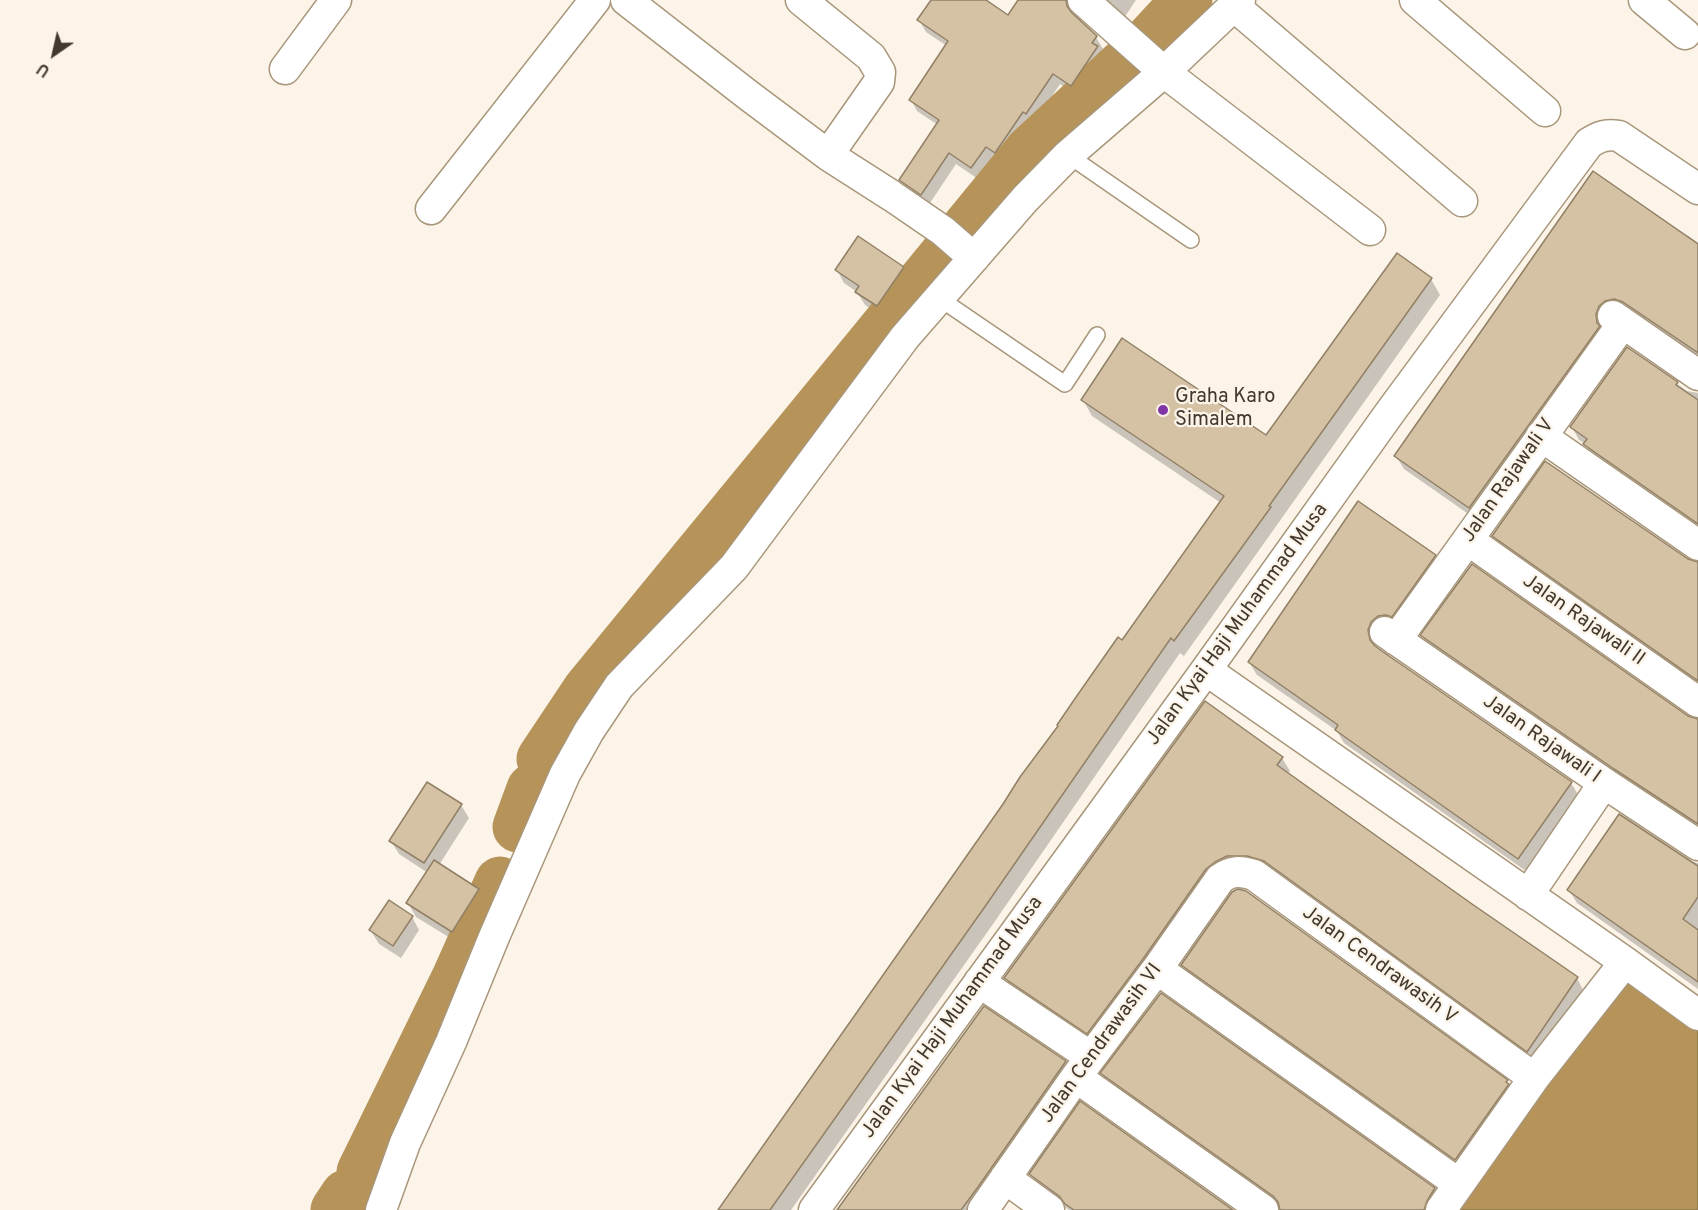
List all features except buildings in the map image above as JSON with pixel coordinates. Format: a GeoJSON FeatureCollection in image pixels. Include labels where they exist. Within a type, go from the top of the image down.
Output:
{"type":"FeatureCollection","features":[{"type":"Feature","properties":{"kind":"street"},"geometry":{"type":"LineString","coordinates":[[285,69],[336,0]]}},
{"type":"Feature","properties":{"kind":"street"},"geometry":{"type":"LineString","coordinates":[[431,208],[595,0]]}},
{"type":"Feature","properties":{"kind":"street"},"geometry":{"type":"LineString","coordinates":[[626,0],[828,155],[892,196],[960,246]]}},
{"type":"Feature","properties":{"kind":"street"},"geometry":{"type":"LineString","coordinates":[[801,0],[871,57],[880,72],[879,82],[828,155]]}},
{"type":"Feature","properties":{"kind":"street"},"geometry":{"type":"LineString","coordinates":[[1083,0],[1149,58],[1370,230]]}},
{"type":"Feature","properties":{"kind":"street"},"geometry":{"type":"LineString","coordinates":[[1415,0],[1545,111]]}},
{"type":"Feature","properties":{"kind":"street"},"geometry":{"type":"LineString","coordinates":[[1644,0],[1685,34]]}},
{"type":"Feature","properties":{"kind":"street"},"geometry":{"type":"LineString","coordinates":[[381,1210],[405,1143],[451,1042],[560,784],[589,731],[619,686],[734,567],[905,337],[939,298],[960,246],[1024,199],[1068,155],[1149,58],[1237,3],[1462,201]]}},
{"type":"Feature","properties":{"kind":"street","name":"Jalan Kyai Haji Muhammad Musa"},"geometry":{"type":"LineString","coordinates":[[814,1210],[1391,411],[1590,143],[1606,135],[1619,136],[1698,189]]}},
{"type":"Feature","properties":{"kind":"street","name":"Jalan Rajawali V"},"geometry":{"type":"LineString","coordinates":[[1390,636],[1468,540],[1618,320],[1698,375]]}},
{"type":"Feature","properties":{"kind":"street"},"geometry":{"type":"LineString","coordinates":[[1541,436],[1698,545]]}},
{"type":"Feature","properties":{"kind":"street","name":"Jalan Rajawali II"},"geometry":{"type":"LineString","coordinates":[[1468,540],[1698,702]]}},
{"type":"Feature","properties":{"kind":"street","name":"Jalan Rajawali I"},"geometry":{"type":"LineString","coordinates":[[1390,636],[1698,845]]}},
{"type":"Feature","properties":{"kind":"street"},"geometry":{"type":"LineString","coordinates":[[1206,670],[1698,1015]]}},
{"type":"Feature","properties":{"kind":"street"},"geometry":{"type":"LineString","coordinates":[[1528,895],[1604,783]]}},
{"type":"Feature","properties":{"kind":"street","name":"Jalan Cendrawasih V"},"geometry":{"type":"LineString","coordinates":[[1220,879],[1232,872],[1254,875],[1534,1078]]}},
{"type":"Feature","properties":{"kind":"street","name":"Jalan Cendrawasih VI"},"geometry":{"type":"LineString","coordinates":[[983,1210],[1220,879]]}},
{"type":"Feature","properties":{"kind":"street"},"geometry":{"type":"LineString","coordinates":[[1441,1210],[1534,1078],[1625,962]]}},
{"type":"Feature","properties":{"kind":"street"},"geometry":{"type":"LineString","coordinates":[[1157,969],[1459,1184]]}},
{"type":"Feature","properties":{"kind":"street"},"geometry":{"type":"LineString","coordinates":[[979,982],[1263,1210]]}},
{"type":"Feature","properties":{"kind":"street"},"geometry":{"type":"LineString","coordinates":[[1005,1178],[1049,1210]]}},
{"type":"Feature","properties":{"kind":"lane"},"geometry":{"type":"LineString","coordinates":[[1068,155],[1191,240]]}},
{"type":"Feature","properties":{"kind":"lane"},"geometry":{"type":"LineString","coordinates":[[939,298],[1065,384],[1097,335]]}},
{"type":"Feature","properties":{"kind":"shaded area"},"geometry":{"type":"Polygon","coordinates":[[[1625,962],[1698,1015],[1698,1210],[1440,1210],[1625,962]]]}},
{"type":"Feature","properties":{"kind":"waterway"},"geometry":{"type":"LineString","coordinates":[[542,759],[588,690],[1030,151],[1147,43],[1187,0]]}},
{"type":"Feature","properties":{"kind":"waterway"},"geometry":{"type":"LineString","coordinates":[[518,827],[532,789]]}},
{"type":"Feature","properties":{"kind":"waterway"},"geometry":{"type":"LineString","coordinates":[[362,1172],[457,978],[500,882]]}},
{"type":"Feature","properties":{"kind":"waterway"},"geometry":{"type":"LineString","coordinates":[[336,1210],[346,1195]]}},
{"type":"Feature","properties":{"kind":"place","name":"Graha Karo Simalem"},"geometry":{"type":"Point","coordinates":[1163,410]}}]}
